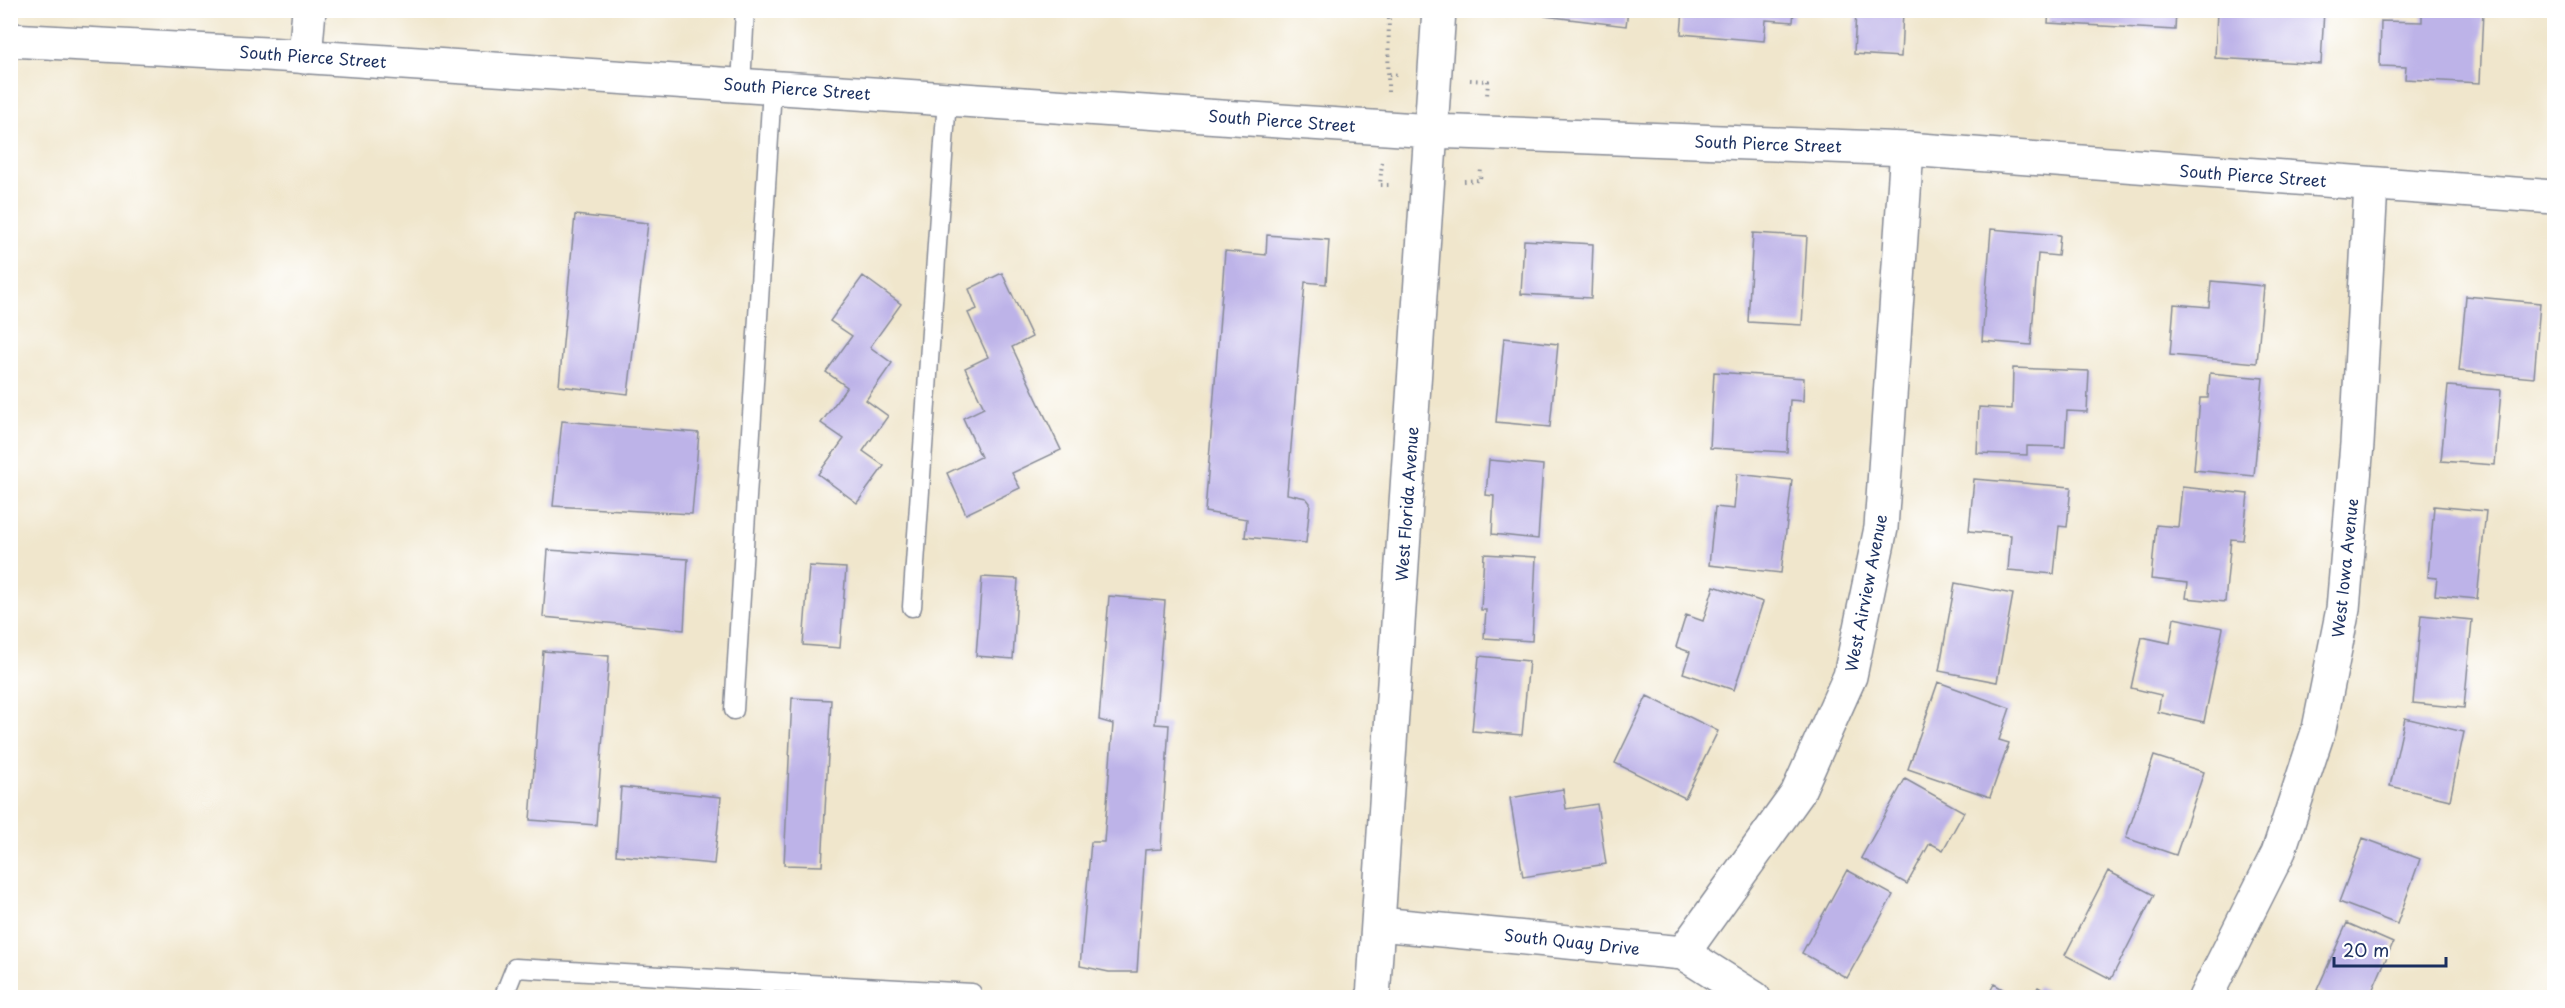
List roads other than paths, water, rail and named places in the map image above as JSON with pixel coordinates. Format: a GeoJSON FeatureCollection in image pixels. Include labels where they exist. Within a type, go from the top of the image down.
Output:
{"type":"FeatureCollection","features":[{"type":"Feature","properties":{"kind":"street"},"geometry":{"type":"LineString","coordinates":[[305,57],[309,10]]}},
{"type":"Feature","properties":{"kind":"street","name":"West Florida Avenue"},"geometry":{"type":"LineString","coordinates":[[1373,998],[1439,10]]}},
{"type":"Feature","properties":{"kind":"street","name":"South Pierce Street"},"geometry":{"type":"LineString","coordinates":[[10,40],[305,57],[1432,131],[1907,149],[2554,197]]}},
{"type":"Feature","properties":{"kind":"street","name":"West Airview Avenue"},"geometry":{"type":"LineString","coordinates":[[1683,953],[1797,794],[1850,676],[1881,528],[1907,149]]}},
{"type":"Feature","properties":{"kind":"street","name":"West Iowa Avenue"},"geometry":{"type":"LineString","coordinates":[[2205,998],[2278,854],[2319,729],[2343,609],[2357,444],[2371,185]]}},
{"type":"Feature","properties":{"kind":"street","name":"South Quay Drive"},"geometry":{"type":"LineString","coordinates":[[1379,924],[1683,953],[1754,998]]}},
{"type":"Feature","properties":{"kind":"lane"},"geometry":{"type":"LineString","coordinates":[[734,710],[756,86],[746,10]]}},
{"type":"Feature","properties":{"kind":"lane"},"geometry":{"type":"LineString","coordinates":[[912,607],[947,99]]}},
{"type":"Feature","properties":{"kind":"lane"},"geometry":{"type":"LineString","coordinates":[[503,998],[515,968],[972,993],[972,998]]}}]}
